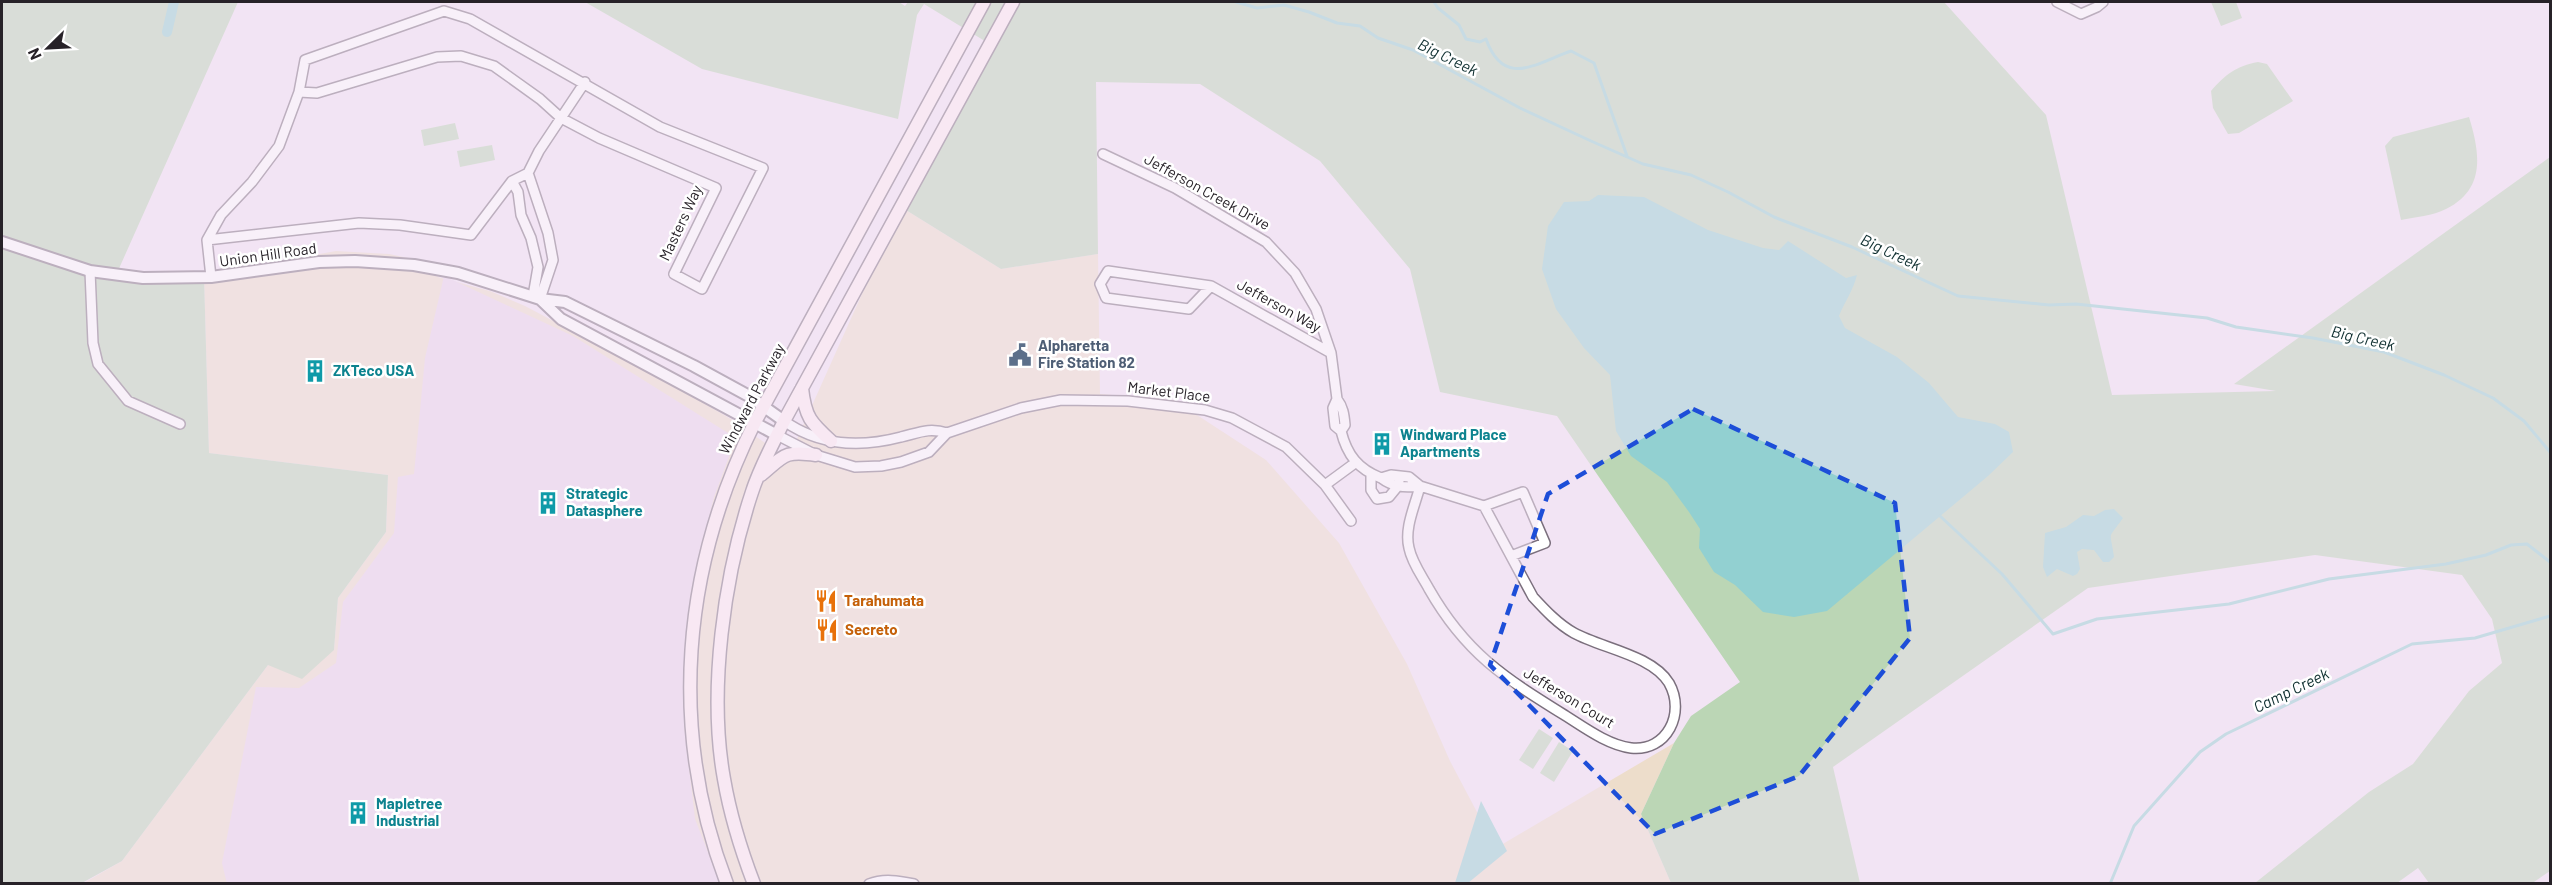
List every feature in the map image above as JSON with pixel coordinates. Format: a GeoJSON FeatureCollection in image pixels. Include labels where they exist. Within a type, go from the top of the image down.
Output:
{"type":"FeatureCollection","features":[{"type":"Feature","properties":{"kind":"main road","name":"Windward Parkway"},"geometry":{"type":"LineString","coordinates":[[727,884],[710,834],[698,782],[691,724],[691,655],[700,576],[712,525],[735,462],[755,422],[984,2]]}},
{"type":"Feature","properties":{"kind":"main road"},"geometry":{"type":"LineString","coordinates":[[754,884],[742,851],[729,801],[718,731],[723,634],[735,553],[758,478],[784,421],[1013,2]]}},
{"type":"Feature","properties":{"kind":"main road"},"geometry":{"type":"LineString","coordinates":[[802,388],[808,418],[831,441]]}},
{"type":"Feature","properties":{"kind":"main road"},"geometry":{"type":"LineString","coordinates":[[758,478],[786,454],[796,452],[816,455]]}},
{"type":"Feature","properties":{"kind":"street"},"geometry":{"type":"LineString","coordinates":[[2057,2],[2081,14],[2103,2]]}},
{"type":"Feature","properties":{"kind":"street"},"geometry":{"type":"LineString","coordinates":[[207,240],[359,223],[400,225],[471,236],[512,181],[528,173],[585,82],[470,19],[444,11],[305,60],[299,92],[279,146],[252,183],[221,215],[207,240],[212,277]]}},
{"type":"Feature","properties":{"kind":"street","name":"Masters Way"},"geometry":{"type":"LineString","coordinates":[[299,92],[317,93],[437,57],[461,56],[494,66],[540,99],[561,118],[599,138],[716,188],[674,274],[702,289],[763,168],[660,127],[585,82]]}},
{"type":"Feature","properties":{"kind":"street","name":"Jefferson Creek Drive"},"geometry":{"type":"LineString","coordinates":[[1103,154],[1175,188],[1266,242],[1295,273],[1316,309],[1331,353],[1337,399],[1342,407],[1335,426],[1341,431],[1345,446],[1355,463]]}},
{"type":"Feature","properties":{"kind":"street"},"geometry":{"type":"LineString","coordinates":[[528,173],[548,233],[553,260],[536,297]]}},
{"type":"Feature","properties":{"kind":"street"},"geometry":{"type":"LineString","coordinates":[[512,181],[518,192],[521,215],[531,238],[538,267],[536,297]]}},
{"type":"Feature","properties":{"kind":"street","name":"Union Hill Road"},"geometry":{"type":"LineString","coordinates":[[2,242],[90,271],[143,278],[212,277],[320,262],[355,261],[414,265],[458,273],[536,297],[565,302],[622,329],[737,390],[784,421]]}},
{"type":"Feature","properties":{"kind":"street"},"geometry":{"type":"LineString","coordinates":[[538,267],[553,260]]}},
{"type":"Feature","properties":{"kind":"street"},"geometry":{"type":"LineString","coordinates":[[90,271],[93,343],[98,364],[128,400],[180,424]]}},
{"type":"Feature","properties":{"kind":"street","name":"Jefferson Way"},"geometry":{"type":"LineString","coordinates":[[1211,286],[1189,309],[1106,297],[1100,284],[1108,271],[1211,286],[1331,353]]}},
{"type":"Feature","properties":{"kind":"street","name":"Union Hill Road"},"geometry":{"type":"LineString","coordinates":[[536,297],[561,319],[777,435]]}},
{"type":"Feature","properties":{"kind":"street"},"geometry":{"type":"LineString","coordinates":[[614,348],[622,329]]}},
{"type":"Feature","properties":{"kind":"street","name":"Market Place"},"geometry":{"type":"LineString","coordinates":[[777,435],[816,455],[855,466],[881,466],[929,452],[946,434],[1014,410],[1061,400],[1171,405],[1232,418],[1286,447],[1325,484],[1351,521]]}},
{"type":"Feature","properties":{"kind":"street","name":"Market Place"},"geometry":{"type":"LineString","coordinates":[[784,421],[801,433],[831,441],[863,445],[904,437],[928,429],[946,434]]}},
{"type":"Feature","properties":{"kind":"street"},"geometry":{"type":"LineString","coordinates":[[1325,484],[1355,463],[1390,485],[1419,486],[1484,506],[1523,492],[1545,543],[1511,556]]}},
{"type":"Feature","properties":{"kind":"street"},"geometry":{"type":"LineString","coordinates":[[1371,474],[1371,490],[1377,499],[1386,500],[1398,486],[1399,476]]}},
{"type":"Feature","properties":{"kind":"street"},"geometry":{"type":"LineString","coordinates":[[1381,478],[1391,475],[1409,477],[1419,486]]}},
{"type":"Feature","properties":{"kind":"street","name":"Jefferson Court"},"geometry":{"type":"LineString","coordinates":[[1419,486],[1407,537],[1409,550],[1434,598],[1466,642],[1499,673],[1593,733],[1628,748],[1644,748],[1656,744],[1668,733],[1677,710],[1668,682],[1642,661],[1563,626],[1533,597],[1484,506]]}},
{"type":"Feature","properties":{"kind":"street"},"geometry":{"type":"LineString","coordinates":[[869,884],[876,881],[896,880],[914,884]]}},
{"type":"Feature","properties":{"kind":"highlighted area"},"geometry":{"type":"Polygon","coordinates":[[[1693,409],[1895,503],[1910,638],[1799,776],[1655,834],[1490,665],[1548,494],[1693,409]]]}},
{"type":"Feature","properties":{"kind":"shaded area"},"geometry":{"type":"Polygon","coordinates":[[[2,2],[238,2],[117,273],[204,275],[209,453],[388,475],[386,532],[338,598],[334,650],[302,679],[268,665],[122,861],[82,883],[2,884],[2,2]]]}},
{"type":"Feature","properties":{"kind":"shaded area"},"geometry":{"type":"Polygon","coordinates":[[[585,2],[899,2],[905,6],[908,2],[1944,2],[2046,115],[2112,395],[2276,391],[2234,384],[2550,157],[2550,871],[2531,884],[2429,883],[2418,868],[2397,883],[2255,883],[2369,792],[2413,764],[2469,691],[2502,663],[2492,619],[2462,575],[2315,555],[2088,588],[1833,767],[1860,883],[1671,883],[1641,814],[1674,743],[1691,716],[1740,682],[1557,416],[1440,392],[1410,269],[1320,161],[1200,84],[1096,82],[1098,254],[1001,269],[901,207],[993,46],[924,4],[917,15],[898,119],[702,69],[585,2]]]}},
{"type":"Feature","properties":{"kind":"shaded area"},"geometry":{"type":"Polygon","coordinates":[[[2211,2],[2236,2],[2242,18],[2221,26],[2211,2]]]}},
{"type":"Feature","properties":{"kind":"shaded area"},"geometry":{"type":"Polygon","coordinates":[[[2258,62],[2267,64],[2293,101],[2239,133],[2228,134],[2213,108],[2211,91],[2232,72],[2258,62]]]}},
{"type":"Feature","properties":{"kind":"shaded area"},"geometry":{"type":"Polygon","coordinates":[[[2469,117],[2476,144],[2477,169],[2468,191],[2459,201],[2446,209],[2430,215],[2401,220],[2385,146],[2393,137],[2469,117]]]}},
{"type":"Feature","properties":{"kind":"shaded area"},"geometry":{"type":"Polygon","coordinates":[[[455,123],[459,139],[424,146],[421,130],[455,123]]]}},
{"type":"Feature","properties":{"kind":"shaded area"},"geometry":{"type":"Polygon","coordinates":[[[492,145],[495,160],[460,167],[457,151],[492,145]]]}},
{"type":"Feature","properties":{"kind":"shaded area"},"geometry":{"type":"Polygon","coordinates":[[[1598,195],[1644,197],[1708,230],[1763,248],[1779,250],[1788,241],[1846,278],[1857,275],[1839,316],[1845,328],[1897,357],[1929,383],[1958,417],[1995,424],[2009,432],[2013,452],[1988,476],[1827,611],[1794,617],[1763,612],[1735,585],[1714,572],[1699,548],[1700,529],[1689,512],[1667,482],[1631,456],[1616,431],[1610,375],[1584,348],[1556,309],[1542,269],[1548,226],[1564,202],[1589,201],[1598,195]]]}},
{"type":"Feature","properties":{"kind":"shaded area"},"geometry":{"type":"Polygon","coordinates":[[[901,207],[1001,269],[1098,254],[1100,394],[1174,400],[1266,460],[1339,543],[1407,664],[1450,761],[1496,848],[1674,743],[1641,814],[1671,883],[82,884],[122,861],[268,665],[334,650],[338,598],[386,532],[388,475],[209,453],[204,275],[336,251],[389,254],[427,262],[438,277],[490,291],[525,306],[633,363],[731,419],[788,459],[901,207]]]}},
{"type":"Feature","properties":{"kind":"shaded area"},"geometry":{"type":"Polygon","coordinates":[[[444,276],[573,336],[736,438],[714,497],[691,591],[684,687],[684,725],[695,819],[720,883],[227,884],[222,863],[256,687],[299,688],[336,663],[343,602],[394,533],[398,477],[414,474],[425,358],[444,276]]]}},
{"type":"Feature","properties":{"kind":"shaded area"},"geometry":{"type":"Polygon","coordinates":[[[2114,509],[2123,518],[2111,536],[2114,557],[2109,562],[2103,562],[2094,550],[2082,549],[2077,552],[2080,569],[2077,574],[2073,576],[2057,569],[2047,577],[2043,567],[2045,533],[2066,527],[2083,515],[2094,516],[2105,510],[2114,509]]]}},
{"type":"Feature","properties":{"kind":"shaded area"},"geometry":{"type":"Polygon","coordinates":[[[1539,729],[1553,738],[1533,769],[1519,760],[1539,729]]]}},
{"type":"Feature","properties":{"kind":"shaded area"},"geometry":{"type":"Polygon","coordinates":[[[1559,742],[1573,751],[1554,782],[1540,773],[1559,742]]]}},
{"type":"Feature","properties":{"kind":"shaded area"},"geometry":{"type":"Polygon","coordinates":[[[1481,801],[1507,851],[1468,883],[1455,883],[1481,801]]]}},
{"type":"Feature","properties":{"kind":"waterway"},"geometry":{"type":"LineString","coordinates":[[167,32],[174,2]]}},
{"type":"Feature","properties":{"kind":"waterway","name":"Big Creek"},"geometry":{"type":"LineString","coordinates":[[1236,2],[1257,8],[1284,5],[1337,23],[1360,26],[1378,38],[1413,50],[1520,108],[1591,141],[1643,164],[1691,175],[1774,217],[1852,247],[1958,296],[2049,305],[2076,304],[2207,318],[2236,327],[2313,338],[2384,352],[2444,375],[2493,398],[2524,421],[2550,452]]}},
{"type":"Feature","properties":{"kind":"waterway"},"geometry":{"type":"LineString","coordinates":[[1434,2],[1459,25],[1466,39],[1480,42],[1486,39],[1493,54],[1502,64],[1512,68],[1533,66],[1571,51],[1594,63],[1627,156]]}},
{"type":"Feature","properties":{"kind":"waterway"},"geometry":{"type":"LineString","coordinates":[[1940,516],[2002,574],[2053,634],[2097,619],[2229,604],[2329,579],[2446,564],[2486,555],[2511,545],[2527,544],[2550,562]]}},
{"type":"Feature","properties":{"kind":"waterway","name":"Camp Creek"},"geometry":{"type":"LineString","coordinates":[[2110,884],[2134,826],[2200,752],[2226,734],[2412,644],[2475,638],[2550,616]]}},
{"type":"Feature","properties":{"kind":"place","name":"Alpharetta Fire Station 82"},"geometry":{"type":"Point","coordinates":[1020,355]}},
{"type":"Feature","properties":{"kind":"place","name":"ZKTeco USA"},"geometry":{"type":"Point","coordinates":[315,371]}},
{"type":"Feature","properties":{"kind":"place","name":"Windward Place Apartments"},"geometry":{"type":"Point","coordinates":[1382,444]}},
{"type":"Feature","properties":{"kind":"place","name":"Strategic Datasphere"},"geometry":{"type":"Point","coordinates":[548,503]}},
{"type":"Feature","properties":{"kind":"place","name":"Tarahumata"},"geometry":{"type":"Point","coordinates":[826,601]}},
{"type":"Feature","properties":{"kind":"place","name":"Secreto"},"geometry":{"type":"Point","coordinates":[827,630]}},
{"type":"Feature","properties":{"kind":"place","name":"Mapletree Industrial"},"geometry":{"type":"Point","coordinates":[358,813]}}]}
